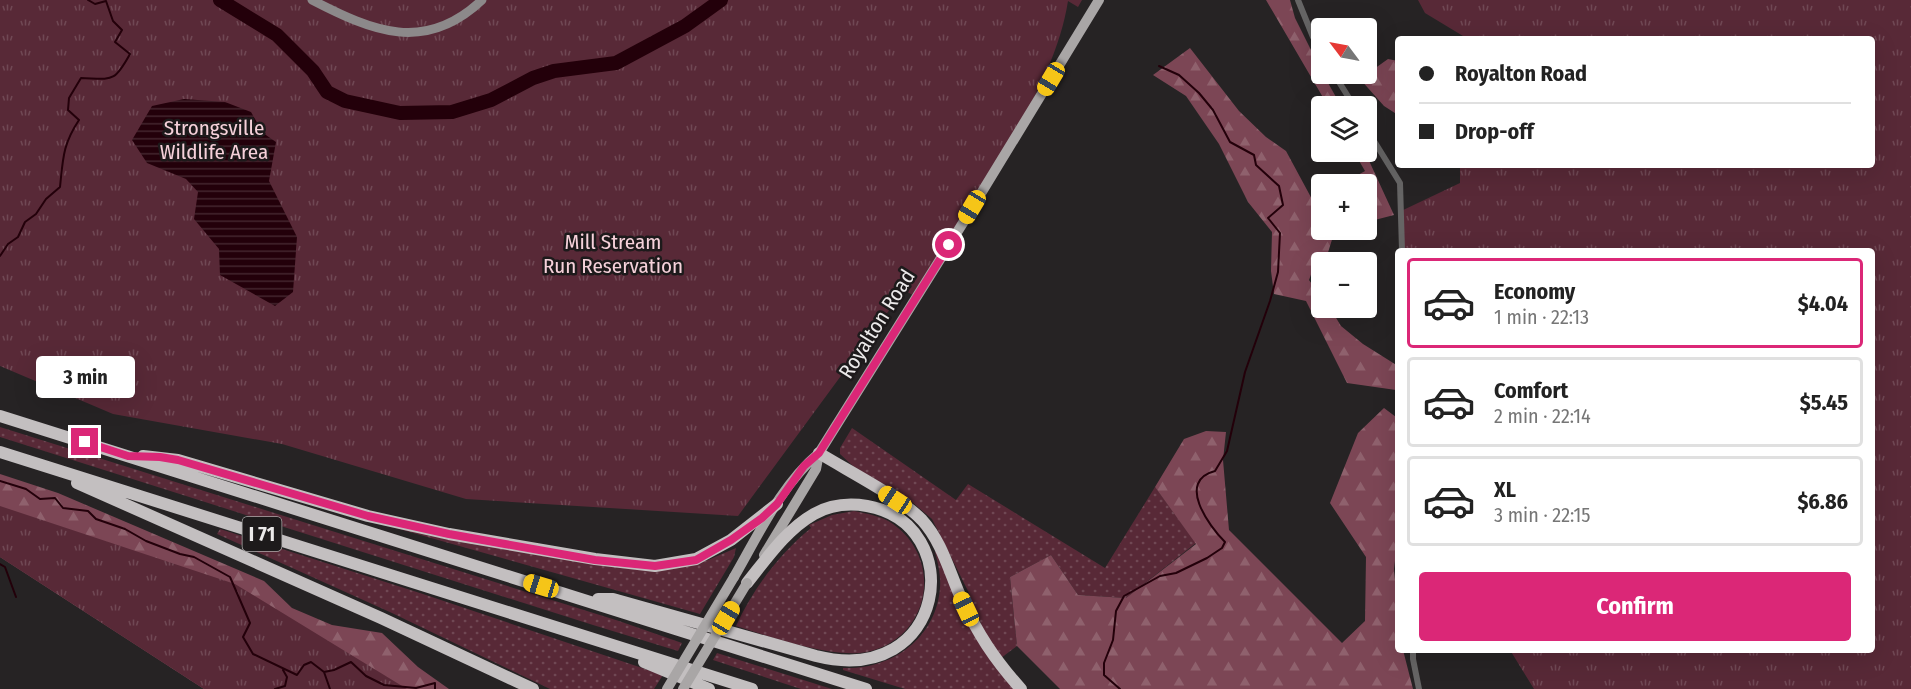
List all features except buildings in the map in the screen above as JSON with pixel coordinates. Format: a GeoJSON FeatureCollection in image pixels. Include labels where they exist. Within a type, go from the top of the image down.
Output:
{"type":"FeatureCollection","features":[{"type":"Feature","properties":{"kind":"highway","name":"I 71"},"geometry":{"type":"LineString","coordinates":[[0,416],[866,689]]}},
{"type":"Feature","properties":{"kind":"highway","name":"I 71"},"geometry":{"type":"LineString","coordinates":[[0,452],[752,689]]}},
{"type":"Feature","properties":{"kind":"highway"},"geometry":{"type":"LineString","coordinates":[[819,453],[899,502],[924,522],[944,553],[960,595],[987,649],[1021,689]]}},
{"type":"Feature","properties":{"kind":"highway"},"geometry":{"type":"LineString","coordinates":[[128,456],[178,460],[368,516],[449,534],[595,560],[655,566],[696,560],[731,540],[777,504]]}},
{"type":"Feature","properties":{"kind":"highway"},"geometry":{"type":"LineString","coordinates":[[23,459],[381,618],[532,689]]}},
{"type":"Feature","properties":{"kind":"highway"},"geometry":{"type":"LineString","coordinates":[[587,600],[614,599],[816,656],[847,662],[880,656],[907,640],[918,628],[926,611],[932,578],[925,551],[906,525],[882,510],[858,505],[844,505],[814,514],[795,528],[747,583]]}},
{"type":"Feature","properties":{"kind":"highway"},"geometry":{"type":"LineString","coordinates":[[563,629],[709,689]]}},
{"type":"Feature","properties":{"kind":"main road","name":"Royalton Road"},"geometry":{"type":"LineString","coordinates":[[667,689],[777,504],[804,466],[819,453],[1099,0]]}},
{"type":"Feature","properties":{"kind":"main road","name":"Royalton Road"},"geometry":{"type":"LineString","coordinates":[[683,689],[816,469],[819,453]]}},
{"type":"Feature","properties":{"kind":"street"},"geometry":{"type":"LineString","coordinates":[[312,0],[365,25],[400,33],[415,33],[444,25],[471,10],[482,0]]}},
{"type":"Feature","properties":{"kind":"street"},"geometry":{"type":"LineString","coordinates":[[1298,0],[1311,32]]}},
{"type":"Feature","properties":{"kind":"street"},"geometry":{"type":"LineString","coordinates":[[1377,146],[1400,183],[1402,248]]}},
{"type":"Feature","properties":{"kind":"street"},"geometry":{"type":"LineString","coordinates":[[1413,653],[1419,689]]}},
{"type":"Feature","properties":{"kind":"green space","name":"Mill Stream Run Reservation"},"geometry":{"type":"Polygon","coordinates":[[[0,0],[1082,0],[1078,7],[1068,1],[1056,47],[1037,91],[1014,134],[916,297],[904,290],[738,516],[466,499],[282,444],[113,414],[0,366],[0,0]]]}},
{"type":"Feature","properties":{"kind":"green space"},"geometry":{"type":"Polygon","coordinates":[[[1266,0],[1290,0],[1295,18],[1311,50],[1311,77],[1266,0]]]}},
{"type":"Feature","properties":{"kind":"green space"},"geometry":{"type":"Polygon","coordinates":[[[1418,0],[1911,0],[1911,689],[1534,689],[1512,653],[1875,653],[1875,248],[1401,248],[1399,212],[1460,183],[1460,168],[1875,168],[1875,36],[1463,36],[1425,13],[1418,0]]]}},
{"type":"Feature","properties":{"kind":"green space"},"geometry":{"type":"Polygon","coordinates":[[[1190,48],[1239,111],[1266,137],[1286,151],[1311,197],[1311,240],[1332,240],[1328,252],[1311,252],[1309,280],[1311,283],[1311,311],[1306,301],[1274,294],[1271,271],[1272,232],[1248,202],[1219,144],[1186,96],[1153,75],[1190,48]]]}},
{"type":"Feature","properties":{"kind":"green space"},"geometry":{"type":"Polygon","coordinates":[[[1388,59],[1395,60],[1395,113],[1364,84],[1377,84],[1377,67],[1388,59]]]}},
{"type":"Feature","properties":{"kind":"green space"},"geometry":{"type":"Polygon","coordinates":[[[1315,84],[1329,84],[1335,96],[1322,96],[1315,84]]]}},
{"type":"Feature","properties":{"kind":"green space"},"geometry":{"type":"Polygon","coordinates":[[[1360,162],[1370,162],[1375,174],[1360,174],[1365,171],[1360,162]]]}},
{"type":"Feature","properties":{"kind":"green space"},"geometry":{"type":"Polygon","coordinates":[[[1377,178],[1394,215],[1377,219],[1377,178]]]}},
{"type":"Feature","properties":{"kind":"green space"},"geometry":{"type":"Polygon","coordinates":[[[1314,318],[1336,318],[1341,326],[1363,344],[1395,364],[1395,390],[1347,383],[1314,318]]]}},
{"type":"Feature","properties":{"kind":"green space"},"geometry":{"type":"Polygon","coordinates":[[[1384,408],[1395,416],[1395,653],[1404,653],[1413,689],[1060,689],[1017,646],[1010,577],[1051,555],[1078,595],[1126,598],[1196,544],[1155,487],[1184,439],[1206,431],[1226,432],[1223,460],[1229,530],[1342,643],[1365,621],[1366,557],[1330,503],[1358,433],[1384,408]]]}},
{"type":"Feature","properties":{"kind":"green space"},"geometry":{"type":"Polygon","coordinates":[[[0,427],[619,621],[682,643],[678,651],[593,625],[0,437],[0,427]]]}},
{"type":"Feature","properties":{"kind":"green space"},"geometry":{"type":"Polygon","coordinates":[[[852,428],[956,500],[968,484],[1105,568],[1155,487],[1196,543],[1126,598],[1078,595],[1051,555],[1010,577],[1017,646],[1001,658],[986,637],[968,591],[932,519],[906,497],[854,467],[840,454],[840,448],[852,428]]]}},
{"type":"Feature","properties":{"kind":"green space"},"geometry":{"type":"Polygon","coordinates":[[[0,474],[58,493],[264,581],[292,608],[332,625],[382,633],[418,667],[449,689],[204,689],[0,557],[0,474]]]}},
{"type":"Feature","properties":{"kind":"green space"},"geometry":{"type":"Polygon","coordinates":[[[0,506],[235,584],[407,689],[204,689],[0,557],[0,506]]]}},
{"type":"Feature","properties":{"kind":"green space"},"geometry":{"type":"Polygon","coordinates":[[[854,511],[889,521],[909,540],[920,558],[924,577],[923,597],[916,616],[905,632],[888,644],[867,652],[852,653],[801,646],[736,626],[750,599],[768,573],[788,549],[811,528],[809,525],[832,515],[854,511]]]}},
{"type":"Feature","properties":{"kind":"green space"},"geometry":{"type":"Polygon","coordinates":[[[392,527],[674,568],[708,560],[736,548],[734,557],[700,614],[392,527]]]}},
{"type":"Feature","properties":{"kind":"green space"},"geometry":{"type":"Polygon","coordinates":[[[220,529],[423,594],[663,675],[654,689],[550,689],[392,613],[217,534],[220,529]]]}},
{"type":"Feature","properties":{"kind":"green space"},"geometry":{"type":"Polygon","coordinates":[[[935,552],[1017,689],[905,689],[843,670],[843,668],[878,664],[894,657],[920,636],[937,606],[940,579],[935,552]]]}},
{"type":"Feature","properties":{"kind":"green space"},"geometry":{"type":"Polygon","coordinates":[[[717,653],[832,689],[801,689],[713,660],[717,653]]]}},
{"type":"Feature","properties":{"kind":"shaded area"},"geometry":{"type":"Polygon","coordinates":[[[184,99],[225,102],[251,112],[263,133],[276,142],[269,181],[297,237],[293,292],[275,306],[220,275],[219,249],[194,219],[198,192],[186,179],[147,163],[132,140],[152,106],[184,99]]]}},
{"type":"Feature","properties":{"kind":"waterway"},"geometry":{"type":"LineString","coordinates":[[0,256],[8,244],[18,237],[25,222],[36,214],[46,199],[60,187],[67,144],[79,120],[68,110],[69,98],[81,78],[112,77],[120,70],[130,54],[115,42],[122,30],[113,21],[106,1],[95,4],[88,0]]}},
{"type":"Feature","properties":{"kind":"waterway"},"geometry":{"type":"LineString","coordinates":[[220,0],[277,35],[313,71],[327,92],[345,101],[400,113],[452,112],[491,100],[533,78],[554,71],[616,63],[685,26],[721,0]]}},
{"type":"Feature","properties":{"kind":"waterway"},"geometry":{"type":"LineString","coordinates":[[1120,689],[1104,675],[1104,663],[1113,640],[1116,611],[1124,596],[1160,576],[1176,573],[1207,558],[1222,548],[1225,542],[1211,526],[1199,504],[1198,484],[1204,476],[1215,471],[1227,451],[1245,372],[1278,272],[1280,233],[1268,218],[1283,205],[1279,186],[1256,165],[1254,155],[1230,142],[1213,110],[1199,93],[1179,75],[1159,66]]}},
{"type":"Feature","properties":{"kind":"waterway"},"geometry":{"type":"LineString","coordinates":[[0,481],[26,489],[40,499],[55,498],[63,508],[88,511],[96,519],[125,529],[146,541],[194,557],[230,577],[250,623],[243,637],[253,654],[297,675],[304,665],[311,662],[324,672],[351,662],[366,676],[384,685],[416,688],[435,683],[435,689]]}},
{"type":"Feature","properties":{"kind":"waterway"},"geometry":{"type":"LineString","coordinates":[[0,564],[5,567],[16,597]]}},
{"type":"Feature","properties":{"kind":"waterway"},"geometry":{"type":"LineString","coordinates":[[275,689],[285,686],[287,677],[283,670]]}},
{"type":"Feature","properties":{"kind":"waterway"},"geometry":{"type":"LineString","coordinates":[[324,672],[330,689]]}},
{"type":"Feature","properties":{"kind":"route"},"geometry":{"type":"LineString","coordinates":[[85,442],[128,456],[178,460],[368,516],[449,534],[595,560],[655,566],[696,560],[731,540],[762,518],[777,504],[804,466],[819,453],[949,245]]}},
{"type":"Feature","properties":{"kind":"park label","name":"Strongsville Wildlife Area"},"geometry":{"type":"Point","coordinates":[214,140]}}]}
